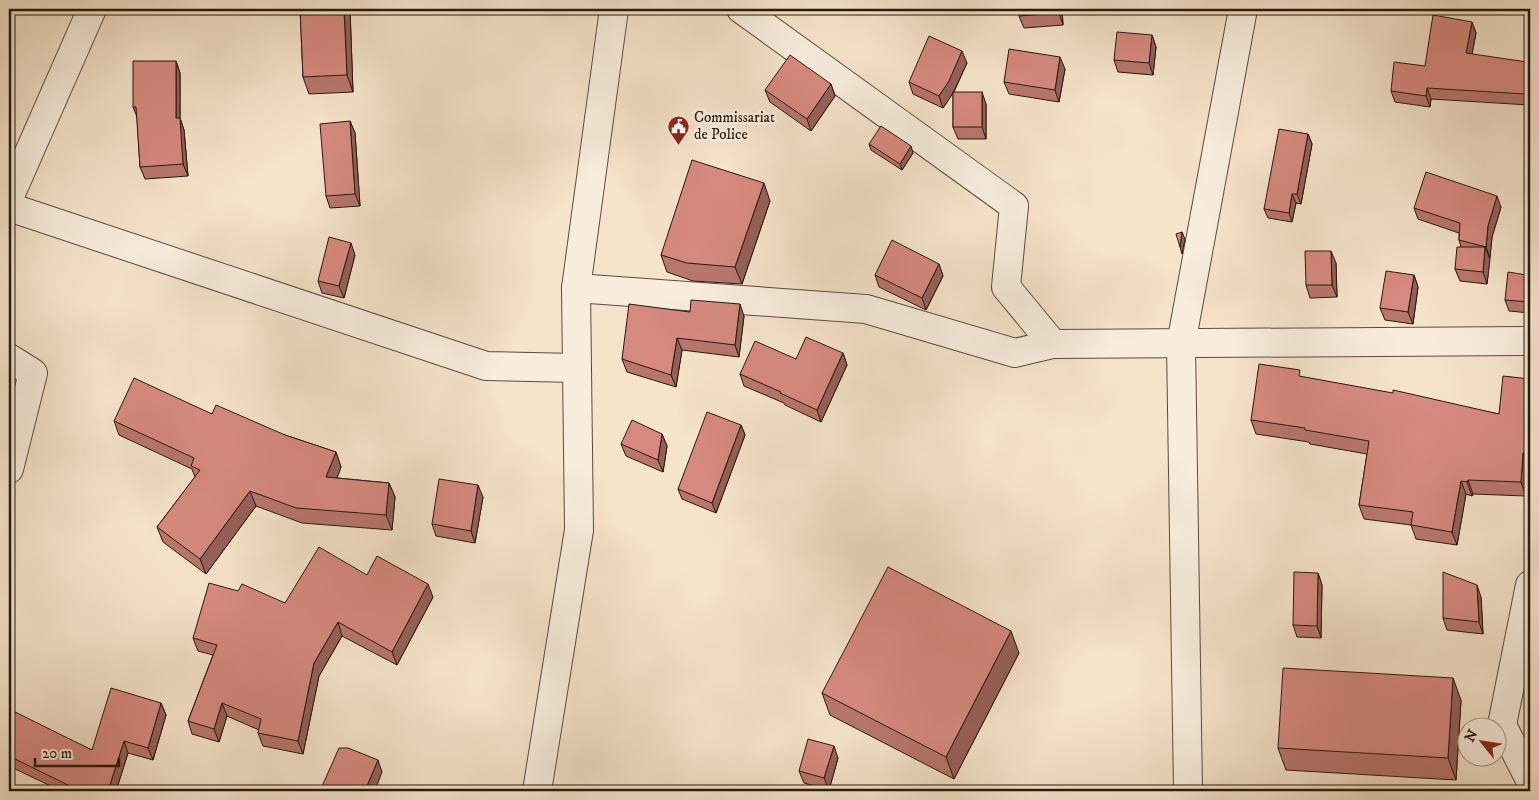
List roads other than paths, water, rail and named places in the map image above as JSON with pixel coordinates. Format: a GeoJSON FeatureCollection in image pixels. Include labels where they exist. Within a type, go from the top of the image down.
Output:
{"type":"FeatureCollection","features":[{"type":"Feature","properties":{"kind":"street"},"geometry":{"type":"LineString","coordinates":[[9,198],[92,9]]}},
{"type":"Feature","properties":{"kind":"street"},"geometry":{"type":"LineString","coordinates":[[538,791],[579,530],[576,288],[614,9]]}},
{"type":"Feature","properties":{"kind":"street"},"geometry":{"type":"LineString","coordinates":[[743,9],[1014,206],[1006,287],[1053,344]]}},
{"type":"Feature","properties":{"kind":"street"},"geometry":{"type":"LineString","coordinates":[[1188,791],[1180,344],[1243,9]]}},
{"type":"Feature","properties":{"kind":"street"},"geometry":{"type":"LineString","coordinates":[[9,207],[486,366],[577,368]]}},
{"type":"Feature","properties":{"kind":"street"},"geometry":{"type":"LineString","coordinates":[[576,288],[866,308],[1015,352],[1053,344],[1530,341]]}},
{"type":"Feature","properties":{"kind":"street"},"geometry":{"type":"LineString","coordinates":[[9,358],[33,373],[9,469]]}},
{"type":"Feature","properties":{"kind":"street"},"geometry":{"type":"LineString","coordinates":[[1530,585],[1502,725],[1530,780]]}},
{"type":"Feature","properties":{"kind":"place","name":"Commissariat de Police"},"geometry":{"type":"Point","coordinates":[678,145]}}]}
